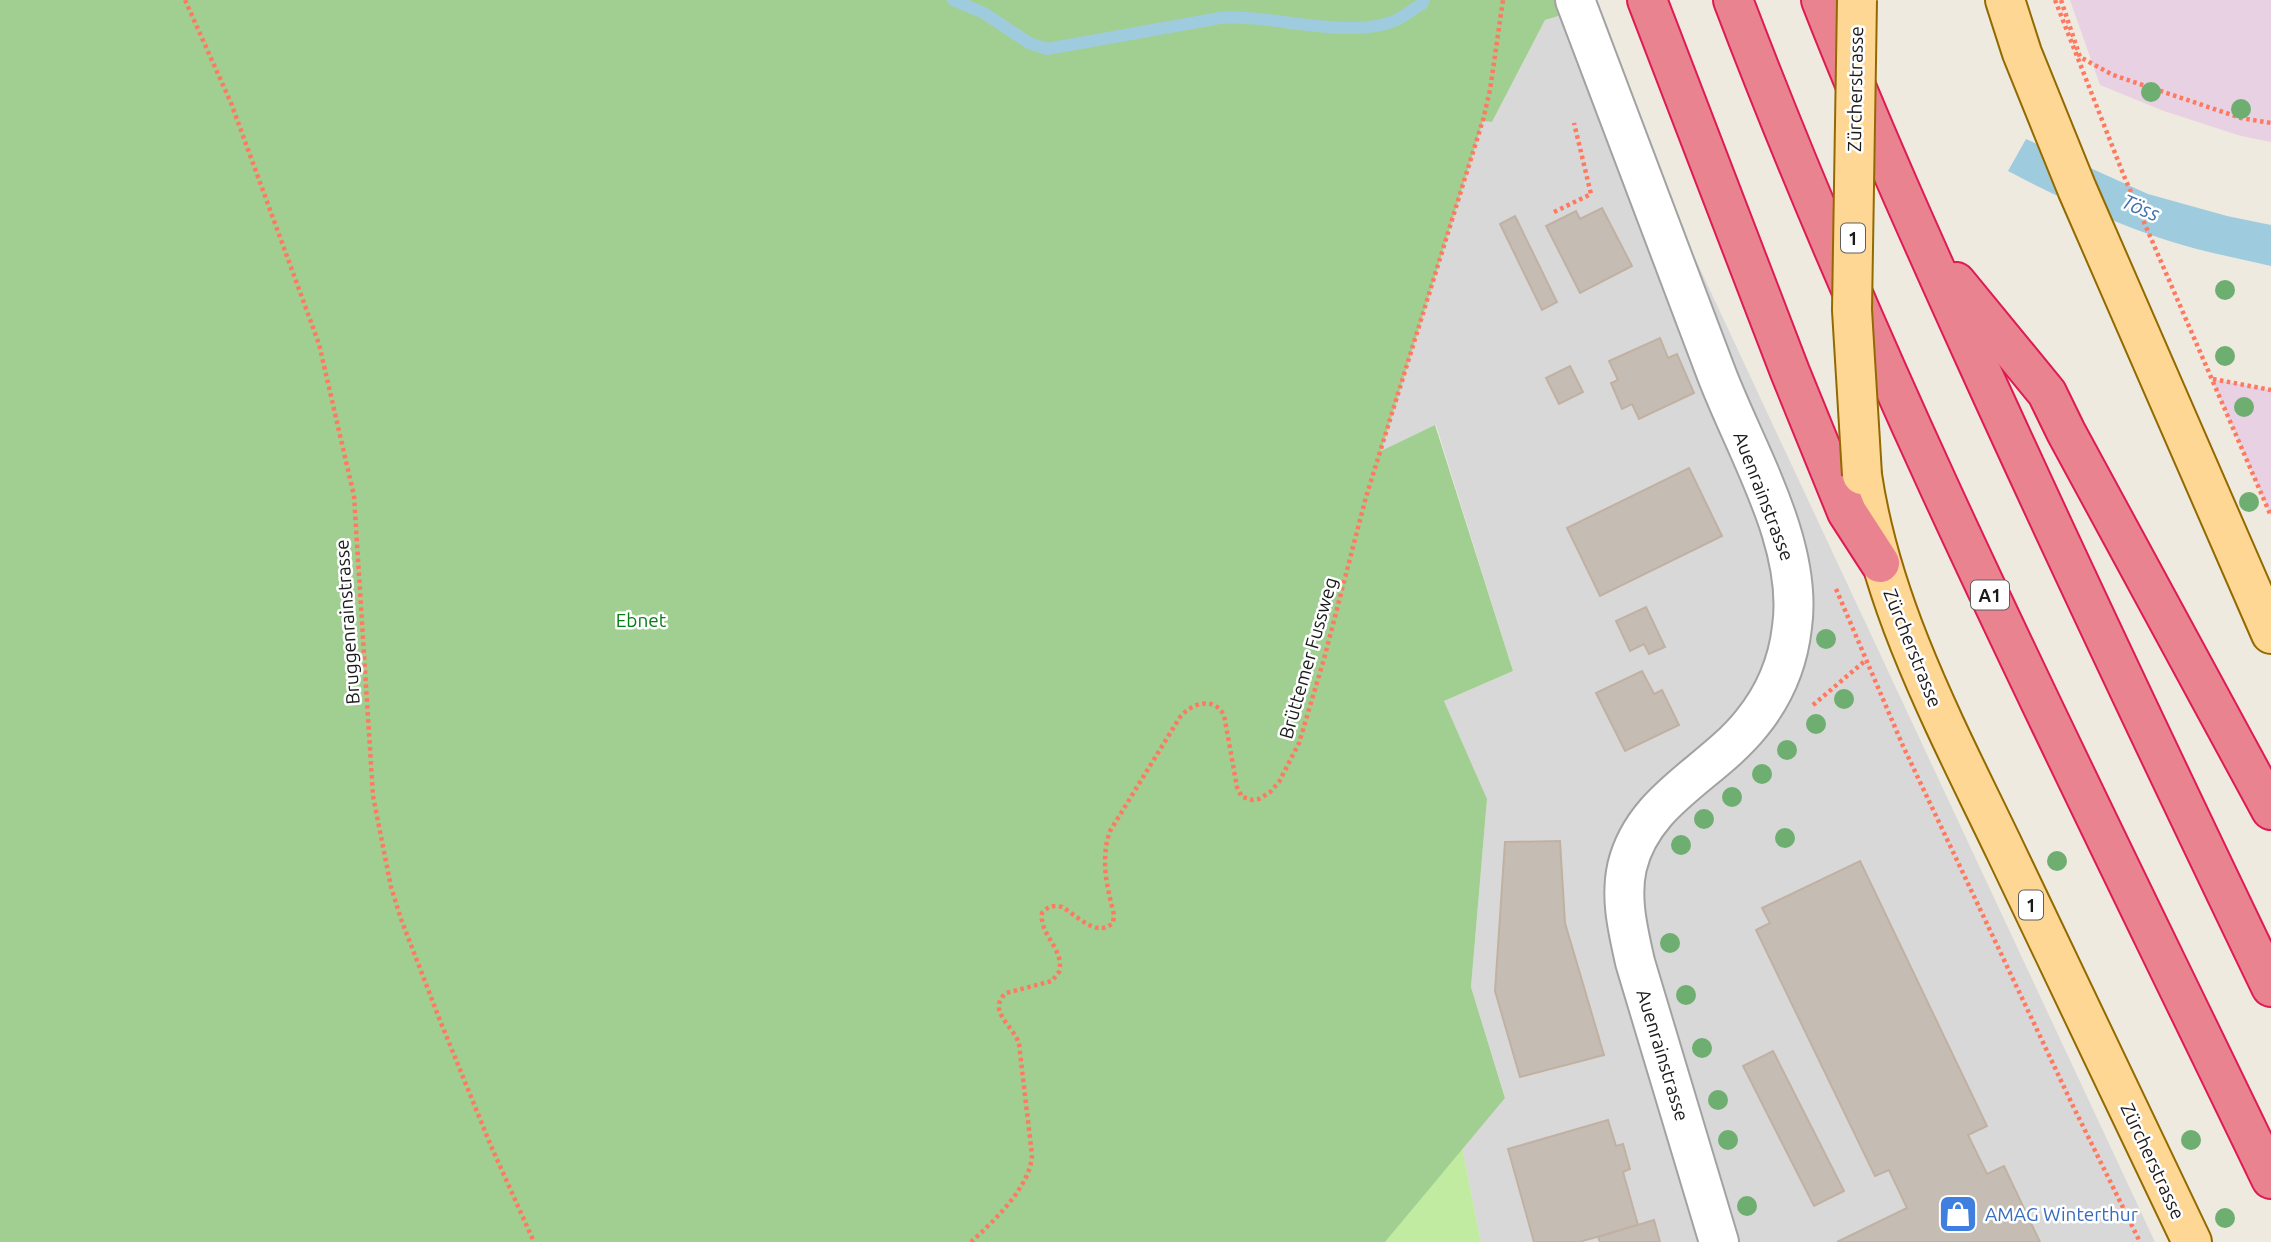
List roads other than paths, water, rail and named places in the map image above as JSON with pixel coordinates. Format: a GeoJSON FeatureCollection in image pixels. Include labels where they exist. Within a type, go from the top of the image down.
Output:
{"type":"FeatureCollection","features":[{"type":"Feature","properties":{"kind":"highway"},"geometry":{"type":"LineString","coordinates":[[1647,0],[1790,372],[1847,512],[1880,563]]}},
{"type":"Feature","properties":{"kind":"highway","name":"A1"},"geometry":{"type":"LineString","coordinates":[[1733,0],[1862,318],[1947,504],[2271,1179]]}},
{"type":"Feature","properties":{"kind":"highway"},"geometry":{"type":"LineString","coordinates":[[1821,0],[1923,242],[2121,673],[2271,986]]}},
{"type":"Feature","properties":{"kind":"highway"},"geometry":{"type":"LineString","coordinates":[[1923,242],[2048,393],[2066,432],[2271,810]]}},
{"type":"Feature","properties":{"kind":"main road","name":"Zürcherstrasse"},"geometry":{"type":"LineString","coordinates":[[1857,0],[1852,310],[1862,475],[1868,517],[1880,563],[1935,703],[2192,1242]]}},
{"type":"Feature","properties":{"kind":"main road"},"geometry":{"type":"LineString","coordinates":[[2005,2],[2045,113],[2271,634]]}},
{"type":"Feature","properties":{"kind":"street","name":"Auenrainstrasse"},"geometry":{"type":"LineString","coordinates":[[1575,0],[1722,390],[1779,525],[1789,557],[1795,593],[1788,649],[1773,691],[1751,725],[1738,739],[1659,807],[1644,827],[1627,867],[1624,891],[1625,915],[1635,962],[1719,1242]]}},
{"type":"Feature","properties":{"kind":"water","name":"Töss"},"geometry":{"type":"Polygon","coordinates":[[[2026,139],[2148,194],[2271,225],[2271,266],[2192,248],[2146,233],[2086,209],[2008,171],[2026,139]]]}},
{"type":"Feature","properties":{"kind":"waterway"},"geometry":{"type":"LineString","coordinates":[[953,0],[984,13],[1029,43],[1047,49],[1220,18],[1263,19],[1332,27],[1375,26],[1398,19],[1424,0]]}},
{"type":"Feature","properties":{"kind":"place","name":"AMAG Winterthur"},"geometry":{"type":"Point","coordinates":[1958,1214]}},
{"type":"Feature","properties":{"kind":"park label","name":"Ebnet"},"geometry":{"type":"Point","coordinates":[641,620]}}]}
